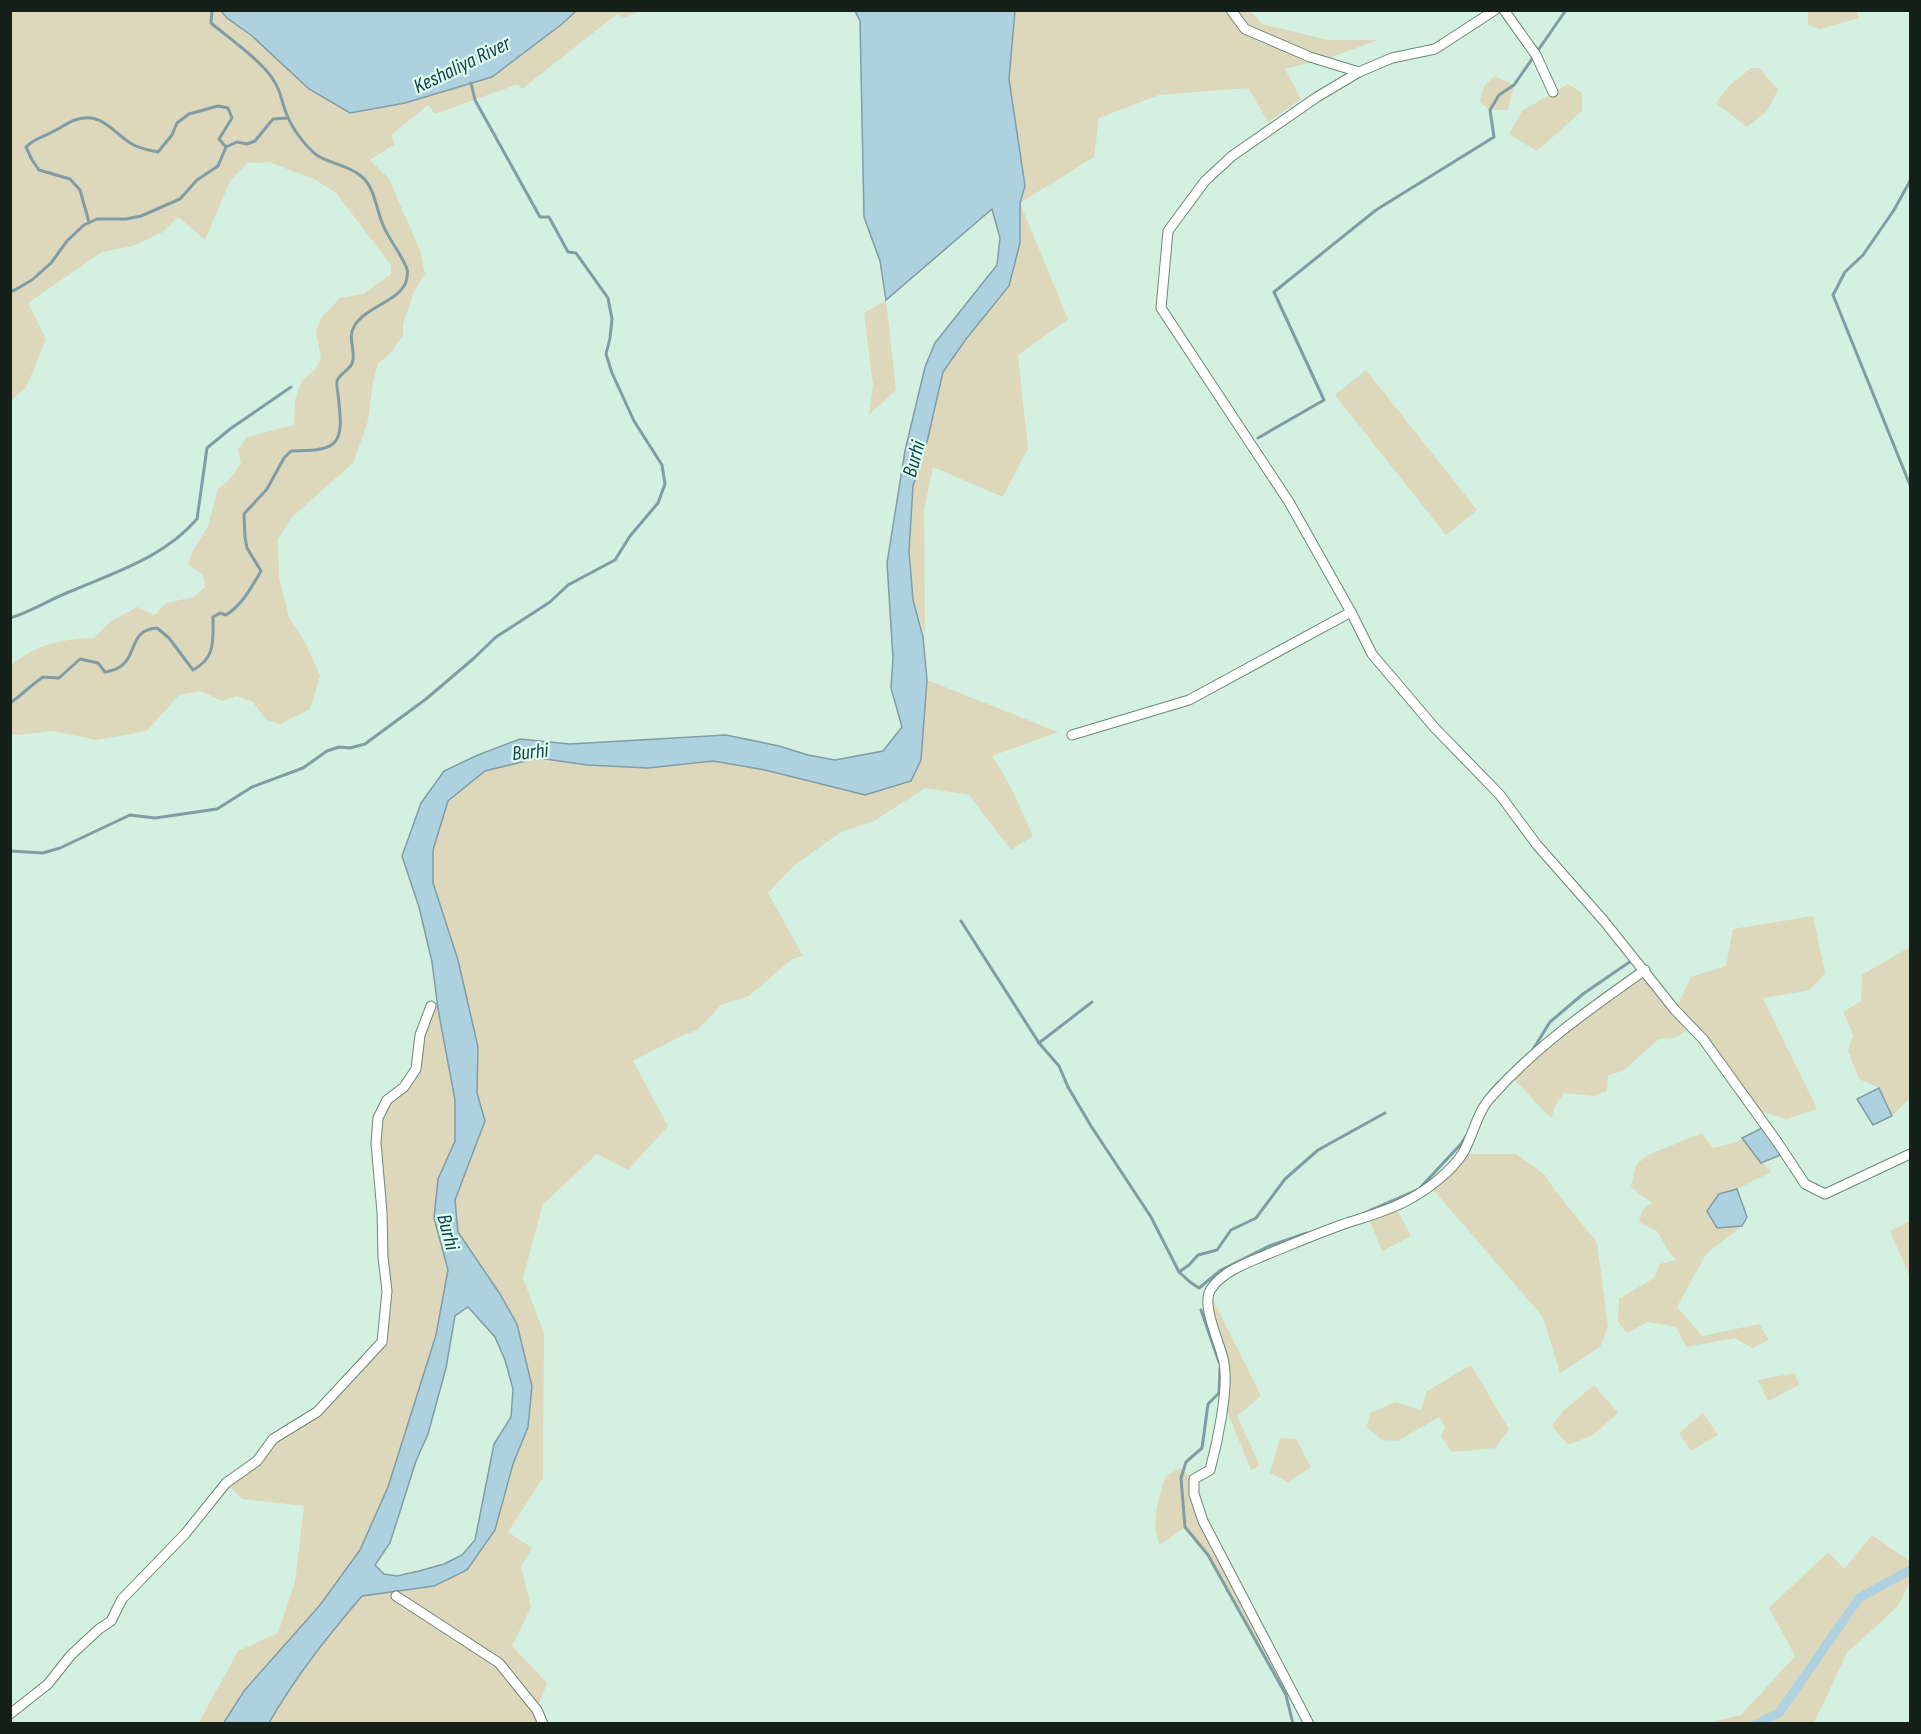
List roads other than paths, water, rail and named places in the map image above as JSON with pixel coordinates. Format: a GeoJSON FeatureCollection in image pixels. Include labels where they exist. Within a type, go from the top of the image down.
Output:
{"type":"FeatureCollection","features":[{"type":"Feature","properties":{"kind":"street"},"geometry":{"type":"LineString","coordinates":[[1231,10],[1245,29],[1310,57],[1359,72]]}},
{"type":"Feature","properties":{"kind":"street"},"geometry":{"type":"LineString","coordinates":[[1495,10],[1435,49],[1392,58],[1359,72],[1232,156],[1205,181],[1168,231],[1161,308],[1289,502],[1372,654],[1434,727],[1500,795],[1536,845],[1604,921],[1675,1010],[1717,1056],[1805,1184],[1826,1194],[1911,1154]]}},
{"type":"Feature","properties":{"kind":"street"},"geometry":{"type":"LineString","coordinates":[[1504,10],[1536,55],[1553,92]]}},
{"type":"Feature","properties":{"kind":"street"},"geometry":{"type":"LineString","coordinates":[[1072,735],[1190,700],[1351,612]]}},
{"type":"Feature","properties":{"kind":"street"},"geometry":{"type":"LineString","coordinates":[[1309,1724],[1203,1521],[1194,1494],[1194,1479],[1210,1470],[1216,1449],[1223,1401],[1224,1364],[1207,1303],[1209,1291],[1221,1276],[1245,1264],[1407,1201],[1430,1186],[1462,1154],[1489,1099],[1511,1076],[1582,1014],[1645,970]]}},
{"type":"Feature","properties":{"kind":"street"},"geometry":{"type":"LineString","coordinates":[[10,1714],[48,1684],[70,1655],[111,1621],[122,1599],[185,1534],[226,1483],[257,1461],[273,1438],[317,1412],[382,1342],[387,1291],[376,1143],[378,1118],[387,1100],[404,1086],[416,1069],[420,1035],[431,1006]]}},
{"type":"Feature","properties":{"kind":"street"},"geometry":{"type":"LineString","coordinates":[[396,1596],[499,1663],[537,1710],[543,1724]]}},
{"type":"Feature","properties":{"kind":"water","name":"Keshaliya River"},"geometry":{"type":"Polygon","coordinates":[[[221,11],[576,11],[492,77],[405,103],[350,113],[309,89],[252,36],[221,11]]]}},
{"type":"Feature","properties":{"kind":"water","name":"Burhi"},"geometry":{"type":"Polygon","coordinates":[[[855,11],[1015,11],[1009,79],[1025,186],[1020,203],[1020,243],[1009,286],[966,339],[943,372],[927,442],[913,486],[909,551],[913,600],[923,637],[927,680],[921,760],[911,781],[865,795],[765,770],[713,761],[648,768],[587,765],[538,758],[485,771],[448,801],[433,850],[433,883],[458,960],[478,1047],[477,1093],[485,1121],[455,1200],[458,1232],[500,1294],[517,1324],[532,1386],[528,1427],[513,1464],[495,1530],[467,1570],[434,1586],[362,1596],[312,1657],[269,1723],[223,1724],[244,1691],[320,1605],[360,1550],[388,1487],[436,1335],[448,1270],[434,1218],[438,1179],[455,1141],[455,1100],[438,1009],[432,962],[419,907],[402,856],[421,803],[444,771],[520,739],[570,744],[726,735],[835,760],[883,751],[902,727],[891,688],[893,658],[887,563],[905,451],[925,367],[935,343],[997,265],[1000,238],[992,209],[886,300],[880,261],[864,217],[860,21],[855,11]],[[468,1307],[455,1316],[446,1368],[428,1434],[416,1461],[390,1543],[375,1565],[384,1574],[397,1576],[444,1564],[462,1555],[475,1540],[494,1444],[511,1417],[513,1389],[505,1360],[495,1337],[468,1307]]]}},
{"type":"Feature","properties":{"kind":"water"},"geometry":{"type":"Polygon","coordinates":[[[1879,1088],[1892,1116],[1873,1125],[1857,1099],[1879,1088]]]}},
{"type":"Feature","properties":{"kind":"water"},"geometry":{"type":"Polygon","coordinates":[[[1766,1126],[1785,1153],[1761,1163],[1742,1138],[1766,1126]]]}},
{"type":"Feature","properties":{"kind":"water"},"geometry":{"type":"Polygon","coordinates":[[[1737,1189],[1747,1217],[1742,1226],[1717,1228],[1707,1211],[1719,1194],[1737,1189]]]}},
{"type":"Feature","properties":{"kind":"waterway"},"geometry":{"type":"LineString","coordinates":[[10,703],[43,677],[59,678],[80,659],[98,663],[105,672],[117,669],[129,656],[140,635],[147,630],[157,628],[169,638],[193,670],[206,660],[212,648],[213,617],[220,613],[226,615],[237,606],[261,571],[247,548],[244,514],[267,489],[284,458],[291,451],[325,448],[337,439],[340,431],[337,381],[352,363],[353,329],[367,313],[397,294],[406,282],[407,269],[386,231],[366,181],[349,168],[318,156],[305,144],[289,120],[274,81],[254,58],[211,23],[212,10]]}},
{"type":"Feature","properties":{"kind":"waterway"},"geometry":{"type":"LineString","coordinates":[[1258,438],[1324,400],[1274,292],[1376,210],[1494,137],[1490,110],[1499,95],[1514,85],[1566,10]]}},
{"type":"Feature","properties":{"kind":"waterway","name":"Keshaliya River"},"geometry":{"type":"LineString","coordinates":[[10,851],[43,853],[60,848],[130,815],[155,818],[217,809],[252,787],[303,768],[327,751],[365,744],[426,699],[496,637],[550,602],[568,585],[615,560],[630,536],[658,503],[665,484],[662,465],[634,421],[606,354],[612,319],[608,298],[576,253],[568,252],[549,217],[540,217],[475,100],[471,83]]}},
{"type":"Feature","properties":{"kind":"waterway"},"geometry":{"type":"LineString","coordinates":[[89,222],[80,190],[70,179],[39,170],[26,147],[29,144],[72,121],[92,118],[100,120],[135,146],[158,152],[172,135],[177,123],[189,114],[218,106],[228,108],[232,118],[219,139],[226,147]]}},
{"type":"Feature","properties":{"kind":"waterway"},"geometry":{"type":"LineString","coordinates":[[10,290],[13,291],[32,280],[51,263],[67,241],[84,225],[97,219],[126,219],[141,216],[180,199],[197,180],[218,166],[226,147],[237,142],[247,144],[255,141],[273,119],[287,118]]}},
{"type":"Feature","properties":{"kind":"waterway"},"geometry":{"type":"LineString","coordinates":[[1910,181],[1894,210],[1863,255],[1845,272],[1833,295],[1910,485]]}},
{"type":"Feature","properties":{"kind":"waterway"},"geometry":{"type":"LineString","coordinates":[[10,618],[140,562],[184,532],[197,519],[207,448],[230,429],[291,387]]}},
{"type":"Feature","properties":{"kind":"waterway"},"geometry":{"type":"LineString","coordinates":[[961,921],[1039,1043],[1059,1066],[1068,1087],[1091,1126],[1151,1217],[1179,1272],[1190,1282],[1199,1288],[1221,1270],[1269,1246],[1307,1233]]}},
{"type":"Feature","properties":{"kind":"waterway"},"geometry":{"type":"LineString","coordinates":[[1532,1051],[1550,1022],[1583,994],[1631,961]]}},
{"type":"Feature","properties":{"kind":"waterway"},"geometry":{"type":"LineString","coordinates":[[1039,1043],[1092,1002]]}},
{"type":"Feature","properties":{"kind":"waterway"},"geometry":{"type":"LineString","coordinates":[[1489,1093],[1499,1082]]}},
{"type":"Feature","properties":{"kind":"waterway"},"geometry":{"type":"LineString","coordinates":[[1179,1272],[1198,1255],[1217,1250],[1231,1230],[1256,1218],[1285,1179],[1318,1150],[1385,1113]]}},
{"type":"Feature","properties":{"kind":"waterway"},"geometry":{"type":"LineString","coordinates":[[1364,1213],[1419,1189],[1461,1144],[1468,1133]]}},
{"type":"Feature","properties":{"kind":"waterway"},"geometry":{"type":"LineString","coordinates":[[1201,1310],[1219,1362]]}},
{"type":"Feature","properties":{"kind":"waterway"},"geometry":{"type":"LineString","coordinates":[[1220,1368],[1219,1393],[1208,1404],[1202,1448],[1186,1462],[1181,1478],[1185,1527],[1208,1555],[1286,1695],[1293,1724]]}},
{"type":"Feature","properties":{"kind":"waterway"},"geometry":{"type":"LineString","coordinates":[[1756,1724],[1779,1713],[1859,1598],[1910,1570]]}}]}
